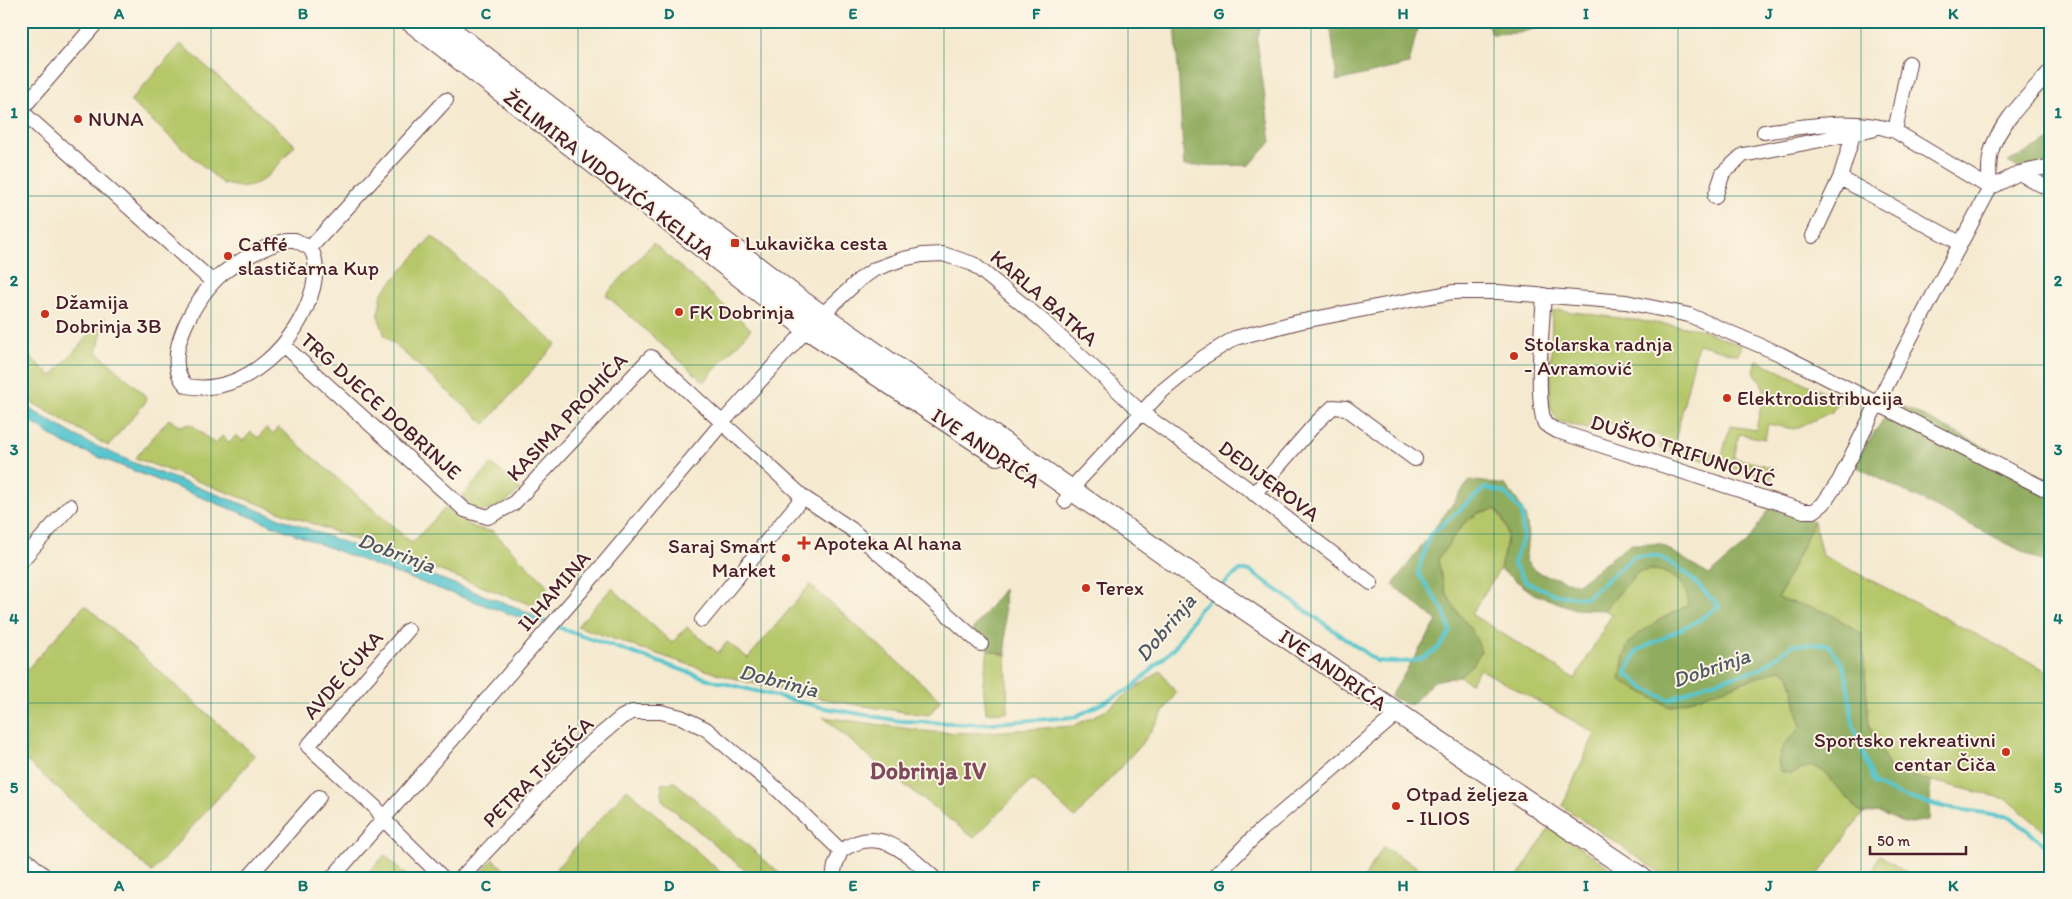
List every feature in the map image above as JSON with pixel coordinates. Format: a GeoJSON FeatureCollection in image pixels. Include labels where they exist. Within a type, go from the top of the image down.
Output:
{"type":"FeatureCollection","features":[{"type":"Feature","properties":{"kind":"main road","name":"ŽELIMIRA VIDOVIĆA KELIJA"},"geometry":{"type":"LineString","coordinates":[[410,21],[807,329]]}},
{"type":"Feature","properties":{"kind":"main road","name":"ŽELIMIRA VIDOVIĆA KELIJA"},"geometry":{"type":"LineString","coordinates":[[440,21],[822,315]]}},
{"type":"Feature","properties":{"kind":"main road","name":"IVE ANDRIĆA"},"geometry":{"type":"LineString","coordinates":[[822,315],[1068,496]]}},
{"type":"Feature","properties":{"kind":"main road","name":"IVE ANDRIĆA"},"geometry":{"type":"LineString","coordinates":[[807,329],[1170,559],[1642,878]]}},
{"type":"Feature","properties":{"kind":"street"},"geometry":{"type":"LineString","coordinates":[[98,21],[21,110],[213,282]]}},
{"type":"Feature","properties":{"kind":"street"},"geometry":{"type":"LineString","coordinates":[[1889,129],[1909,63]]}},
{"type":"Feature","properties":{"kind":"street"},"geometry":{"type":"LineString","coordinates":[[1878,405],[1990,188],[1991,152],[1999,133],[2051,70]]}},
{"type":"Feature","properties":{"kind":"street"},"geometry":{"type":"LineString","coordinates":[[310,248],[446,100]]}},
{"type":"Feature","properties":{"kind":"street"},"geometry":{"type":"LineString","coordinates":[[1764,132],[1830,123],[1889,129],[1990,188]]}},
{"type":"Feature","properties":{"kind":"street"},"geometry":{"type":"LineString","coordinates":[[1715,197],[1723,173],[1743,155],[1889,129]]}},
{"type":"Feature","properties":{"kind":"street"},"geometry":{"type":"LineString","coordinates":[[1813,236],[1840,178],[1853,135]]}},
{"type":"Feature","properties":{"kind":"street"},"geometry":{"type":"LineString","coordinates":[[1990,188],[2020,173],[2051,166]]}},
{"type":"Feature","properties":{"kind":"street"},"geometry":{"type":"LineString","coordinates":[[2020,173],[2051,190]]}},
{"type":"Feature","properties":{"kind":"street"},"geometry":{"type":"LineString","coordinates":[[1840,178],[1960,243]]}},
{"type":"Feature","properties":{"kind":"street","name":"TRG DJECE DOBRINJE"},"geometry":{"type":"LineString","coordinates":[[295,240],[310,248],[316,264],[312,291],[300,322],[283,345],[262,366],[226,383],[202,388],[187,386],[182,381],[176,367],[179,344],[195,306],[213,282],[243,259],[276,244],[295,240]]}},
{"type":"Feature","properties":{"kind":"street","name":"KARLA BATKA"},"geometry":{"type":"LineString","coordinates":[[807,329],[832,304],[875,269],[922,255],[943,254],[973,264],[1043,321],[1142,412]]}},
{"type":"Feature","properties":{"kind":"street"},"geometry":{"type":"LineString","coordinates":[[1068,496],[1078,480],[1142,412],[1183,372],[1235,338],[1307,320],[1453,292],[1544,295],[1626,302],[1689,315],[1780,354],[2051,492]]}},
{"type":"Feature","properties":{"kind":"street","name":"DUŠKO TRIFUNOVIĆ"},"geometry":{"type":"LineString","coordinates":[[1544,295],[1541,410],[1545,424],[1557,431],[1804,511],[1814,511],[1823,504],[1839,481],[1878,405]]}},
{"type":"Feature","properties":{"kind":"street","name":"ILHAMINA"},"geometry":{"type":"LineString","coordinates":[[332,878],[576,598],[722,423],[807,329]]}},
{"type":"Feature","properties":{"kind":"street","name":"TRG DJECE DOBRINJE"},"geometry":{"type":"LineString","coordinates":[[283,345],[465,510],[488,517],[513,504]]}},
{"type":"Feature","properties":{"kind":"street","name":"KASIMA PROHIĆA"},"geometry":{"type":"LineString","coordinates":[[513,504],[651,357],[722,423]]}},
{"type":"Feature","properties":{"kind":"street"},"geometry":{"type":"LineString","coordinates":[[1254,494],[1316,423],[1333,408],[1346,408],[1415,459]]}},
{"type":"Feature","properties":{"kind":"street","name":"DEDIJEROVA"},"geometry":{"type":"LineString","coordinates":[[1142,412],[1371,583]]}},
{"type":"Feature","properties":{"kind":"street"},"geometry":{"type":"LineString","coordinates":[[722,423],[803,497],[851,529],[981,644]]}},
{"type":"Feature","properties":{"kind":"street"},"geometry":{"type":"LineString","coordinates":[[702,620],[803,497]]}},
{"type":"Feature","properties":{"kind":"street"},"geometry":{"type":"LineString","coordinates":[[21,561],[70,506]]}},
{"type":"Feature","properties":{"kind":"street","name":"AVDE ĆUKA"},"geometry":{"type":"LineString","coordinates":[[383,819],[376,808],[308,746],[408,630]]}},
{"type":"Feature","properties":{"kind":"street","name":"PETRA TJEŠIĆA"},"geometry":{"type":"LineString","coordinates":[[461,878],[581,751],[622,717],[632,712],[668,714],[681,717],[706,729],[776,788],[841,851]]}},
{"type":"Feature","properties":{"kind":"street","name":"IVE ANDRIĆA"},"geometry":{"type":"LineString","coordinates":[[1213,878],[1279,814],[1397,714]]}},
{"type":"Feature","properties":{"kind":"street"},"geometry":{"type":"LineString","coordinates":[[248,878],[319,797]]}},
{"type":"Feature","properties":{"kind":"street"},"geometry":{"type":"LineString","coordinates":[[383,819],[442,878]]}},
{"type":"Feature","properties":{"kind":"street"},"geometry":{"type":"LineString","coordinates":[[833,878],[841,851],[861,840],[869,838],[885,841],[934,878]]}},
{"type":"Feature","properties":{"kind":"street"},"geometry":{"type":"LineString","coordinates":[[21,854],[47,878]]}},
{"type":"Feature","properties":{"kind":"green space"},"geometry":{"type":"Polygon","coordinates":[[[1175,21],[1262,21],[1257,40],[1271,142],[1250,165],[1184,166],[1175,21]]]}},
{"type":"Feature","properties":{"kind":"green space"},"geometry":{"type":"Polygon","coordinates":[[[1330,21],[1419,21],[1409,64],[1337,81],[1330,21]]]}},
{"type":"Feature","properties":{"kind":"green space"},"geometry":{"type":"Polygon","coordinates":[[[1486,21],[1562,21],[1519,33],[1492,34],[1486,21]]]}},
{"type":"Feature","properties":{"kind":"green space"},"geometry":{"type":"Polygon","coordinates":[[[181,44],[295,145],[272,172],[256,184],[235,186],[222,183],[130,101],[181,44]]]}},
{"type":"Feature","properties":{"kind":"green space"},"geometry":{"type":"Polygon","coordinates":[[[2051,140],[2051,188],[2008,162],[2051,140]]]}},
{"type":"Feature","properties":{"kind":"green space"},"geometry":{"type":"Polygon","coordinates":[[[432,236],[556,344],[485,424],[385,336],[378,316],[382,293],[432,236]]]}},
{"type":"Feature","properties":{"kind":"green space","name":"FK Dobrinja"},"geometry":{"type":"Polygon","coordinates":[[[653,243],[751,329],[704,382],[606,295],[653,243]]]}},
{"type":"Feature","properties":{"kind":"green space"},"geometry":{"type":"Polygon","coordinates":[[[1559,310],[1700,329],[1742,346],[1738,355],[1698,344],[1675,441],[1722,456],[1730,426],[1756,430],[1764,389],[1754,371],[1757,360],[1839,400],[1832,412],[1794,429],[1768,424],[1765,439],[1739,434],[1734,458],[1775,468],[1772,479],[1659,448],[1661,436],[1592,419],[1588,429],[1558,421],[1550,407],[1552,312],[1559,310]]]}},
{"type":"Feature","properties":{"kind":"green space"},"geometry":{"type":"Polygon","coordinates":[[[105,317],[97,352],[143,393],[146,398],[145,403],[108,446],[21,396],[21,349],[52,376],[105,317]]]}},
{"type":"Feature","properties":{"kind":"green space"},"geometry":{"type":"Polygon","coordinates":[[[1895,402],[2051,481],[2051,566],[1853,465],[1895,402]]]}},
{"type":"Feature","properties":{"kind":"green space"},"geometry":{"type":"Polygon","coordinates":[[[169,419],[179,426],[191,424],[215,444],[222,436],[230,443],[236,435],[243,441],[251,432],[258,438],[266,428],[273,434],[278,427],[412,543],[446,507],[467,524],[479,529],[493,531],[548,586],[532,605],[135,458],[169,419]]]}},
{"type":"Feature","properties":{"kind":"green space"},"geometry":{"type":"Polygon","coordinates":[[[492,464],[520,489],[508,501],[494,509],[487,511],[472,508],[464,502],[464,494],[492,464]]]}},
{"type":"Feature","properties":{"kind":"green space"},"geometry":{"type":"Polygon","coordinates":[[[1470,480],[1505,485],[1519,503],[1526,520],[1528,537],[1525,560],[1538,573],[1578,584],[1630,544],[1661,544],[1709,575],[1746,544],[1770,508],[1814,521],[1778,598],[1829,613],[1862,634],[1869,725],[1891,771],[1931,781],[1929,820],[1905,824],[1879,812],[1862,814],[1823,771],[1812,765],[1790,774],[1780,771],[1779,758],[1783,747],[1801,727],[1790,675],[1782,669],[1669,707],[1620,680],[1625,653],[1632,640],[1655,623],[1687,606],[1688,599],[1683,587],[1673,577],[1661,571],[1638,572],[1604,610],[1575,609],[1534,594],[1500,569],[1507,531],[1502,517],[1496,509],[1478,513],[1463,524],[1438,559],[1448,597],[1474,635],[1481,652],[1473,664],[1459,676],[1434,681],[1411,705],[1390,697],[1437,621],[1393,585],[1470,480]]]}},
{"type":"Feature","properties":{"kind":"green space"},"geometry":{"type":"Polygon","coordinates":[[[1496,509],[1509,532],[1500,569],[1471,614],[1575,679],[1612,614],[1604,610],[1638,572],[1654,570],[1661,571],[1679,582],[1688,599],[1687,606],[1657,621],[1669,707],[1782,669],[1790,675],[1801,727],[1787,741],[1790,774],[1812,765],[1823,771],[1862,814],[1816,878],[1668,878],[1562,806],[1595,733],[1480,669],[1470,683],[1459,676],[1473,664],[1471,630],[1453,606],[1441,581],[1438,559],[1463,524],[1478,513],[1496,509]]]}},
{"type":"Feature","properties":{"kind":"green space"},"geometry":{"type":"Polygon","coordinates":[[[1814,521],[1822,555],[2051,673],[2051,836],[2006,799],[1891,771],[1869,725],[1862,634],[1778,598],[1814,521]]]}},
{"type":"Feature","properties":{"kind":"green space"},"geometry":{"type":"Polygon","coordinates":[[[810,585],[941,700],[929,715],[828,700],[729,677],[577,626],[612,588],[672,643],[687,627],[718,653],[727,642],[748,658],[810,585]]]}},
{"type":"Feature","properties":{"kind":"green space"},"geometry":{"type":"Polygon","coordinates":[[[1004,589],[1006,655],[988,650],[987,643],[972,630],[1004,589]]]}},
{"type":"Feature","properties":{"kind":"green space"},"geometry":{"type":"Polygon","coordinates":[[[85,605],[255,756],[152,872],[21,756],[21,676],[85,605]]]}},
{"type":"Feature","properties":{"kind":"green space"},"geometry":{"type":"Polygon","coordinates":[[[988,650],[1006,655],[1008,712],[986,713],[983,682],[988,650]]]}},
{"type":"Feature","properties":{"kind":"green space"},"geometry":{"type":"Polygon","coordinates":[[[1160,671],[1176,693],[1144,741],[1075,818],[1033,779],[974,838],[886,771],[823,717],[932,732],[976,733],[1073,726],[1103,712],[1160,671]]]}},
{"type":"Feature","properties":{"kind":"green space"},"geometry":{"type":"Polygon","coordinates":[[[675,782],[785,878],[754,878],[663,801],[661,784],[675,782]]]}},
{"type":"Feature","properties":{"kind":"green space"},"geometry":{"type":"Polygon","coordinates":[[[627,789],[727,878],[548,878],[627,789]]]}},
{"type":"Feature","properties":{"kind":"green space"},"geometry":{"type":"Polygon","coordinates":[[[1550,827],[1625,878],[1517,878],[1550,827]]]}},
{"type":"Feature","properties":{"kind":"green space"},"geometry":{"type":"Polygon","coordinates":[[[1383,847],[1437,878],[1364,878],[1383,847]]]}},
{"type":"Feature","properties":{"kind":"green space"},"geometry":{"type":"Polygon","coordinates":[[[385,855],[409,878],[363,878],[385,855]]]}},
{"type":"Feature","properties":{"kind":"green space"},"geometry":{"type":"Polygon","coordinates":[[[1880,855],[1914,878],[1869,878],[1880,855]]]}},
{"type":"Feature","properties":{"kind":"green space"},"geometry":{"type":"Polygon","coordinates":[[[493,859],[514,878],[477,878],[493,859]]]}},
{"type":"Feature","properties":{"kind":"water","name":"Dobrinja"},"geometry":{"type":"Polygon","coordinates":[[[21,404],[85,441],[139,465],[515,607],[562,628],[515,616],[381,568],[63,443],[21,415],[21,404]]]}},
{"type":"Feature","properties":{"kind":"waterway","name":"Dobrinja"},"geometry":{"type":"LineString","coordinates":[[1222,586],[1239,571],[1250,571],[1377,661],[1400,662],[1420,659],[1436,650],[1444,642],[1450,631],[1444,611],[1418,573],[1429,536],[1485,488],[1505,493],[1522,512],[1523,539],[1514,565],[1526,582],[1557,595],[1586,598],[1634,556],[1659,556],[1685,572],[1719,606],[1699,620],[1637,651],[1626,673],[1644,688],[1669,700],[1706,684],[1760,669],[1793,645],[1827,644],[1841,662],[1846,674],[1853,724],[1874,784],[1905,797],[1944,807],[2011,817],[2051,850]]}},
{"type":"Feature","properties":{"kind":"waterway","name":"Dobrinja"},"geometry":{"type":"LineString","coordinates":[[557,627],[711,680],[825,708],[900,721],[979,724],[1075,717],[1132,688],[1174,648],[1198,611],[1212,596]]}},
{"type":"Feature","properties":{"kind":"place","name":"NUNA"},"geometry":{"type":"Point","coordinates":[78,119]}},
{"type":"Feature","properties":{"kind":"place","name":"Lukavička cesta"},"geometry":{"type":"Point","coordinates":[735,243]}},
{"type":"Feature","properties":{"kind":"place","name":"Caffé slastičarna Kup"},"geometry":{"type":"Point","coordinates":[228,256]}},
{"type":"Feature","properties":{"kind":"place","name":"FK Dobrinja"},"geometry":{"type":"Point","coordinates":[679,312]}},
{"type":"Feature","properties":{"kind":"place","name":"Džamija Dobrinja 3B"},"geometry":{"type":"Point","coordinates":[45,314]}},
{"type":"Feature","properties":{"kind":"place","name":"Stolarska radnja - Avramović"},"geometry":{"type":"Point","coordinates":[1514,356]}},
{"type":"Feature","properties":{"kind":"place","name":"Elektrodistribucija"},"geometry":{"type":"Point","coordinates":[1727,398]}},
{"type":"Feature","properties":{"kind":"place","name":"Apoteka Al hana"},"geometry":{"type":"Point","coordinates":[804,543]}},
{"type":"Feature","properties":{"kind":"place","name":"Saraj Smart Market"},"geometry":{"type":"Point","coordinates":[786,558]}},
{"type":"Feature","properties":{"kind":"place","name":"Terex"},"geometry":{"type":"Point","coordinates":[1086,588]}},
{"type":"Feature","properties":{"kind":"place","name":"Sportsko rekreativni centar Čiča"},"geometry":{"type":"Point","coordinates":[2006,752]}},
{"type":"Feature","properties":{"kind":"place","name":"Otpad željeza - ILIOS"},"geometry":{"type":"Point","coordinates":[1396,806]}},
{"type":"Feature","properties":{"kind":"district","name":"Dobrinja IV"},"geometry":{"type":"Point","coordinates":[928,771]}}]}
